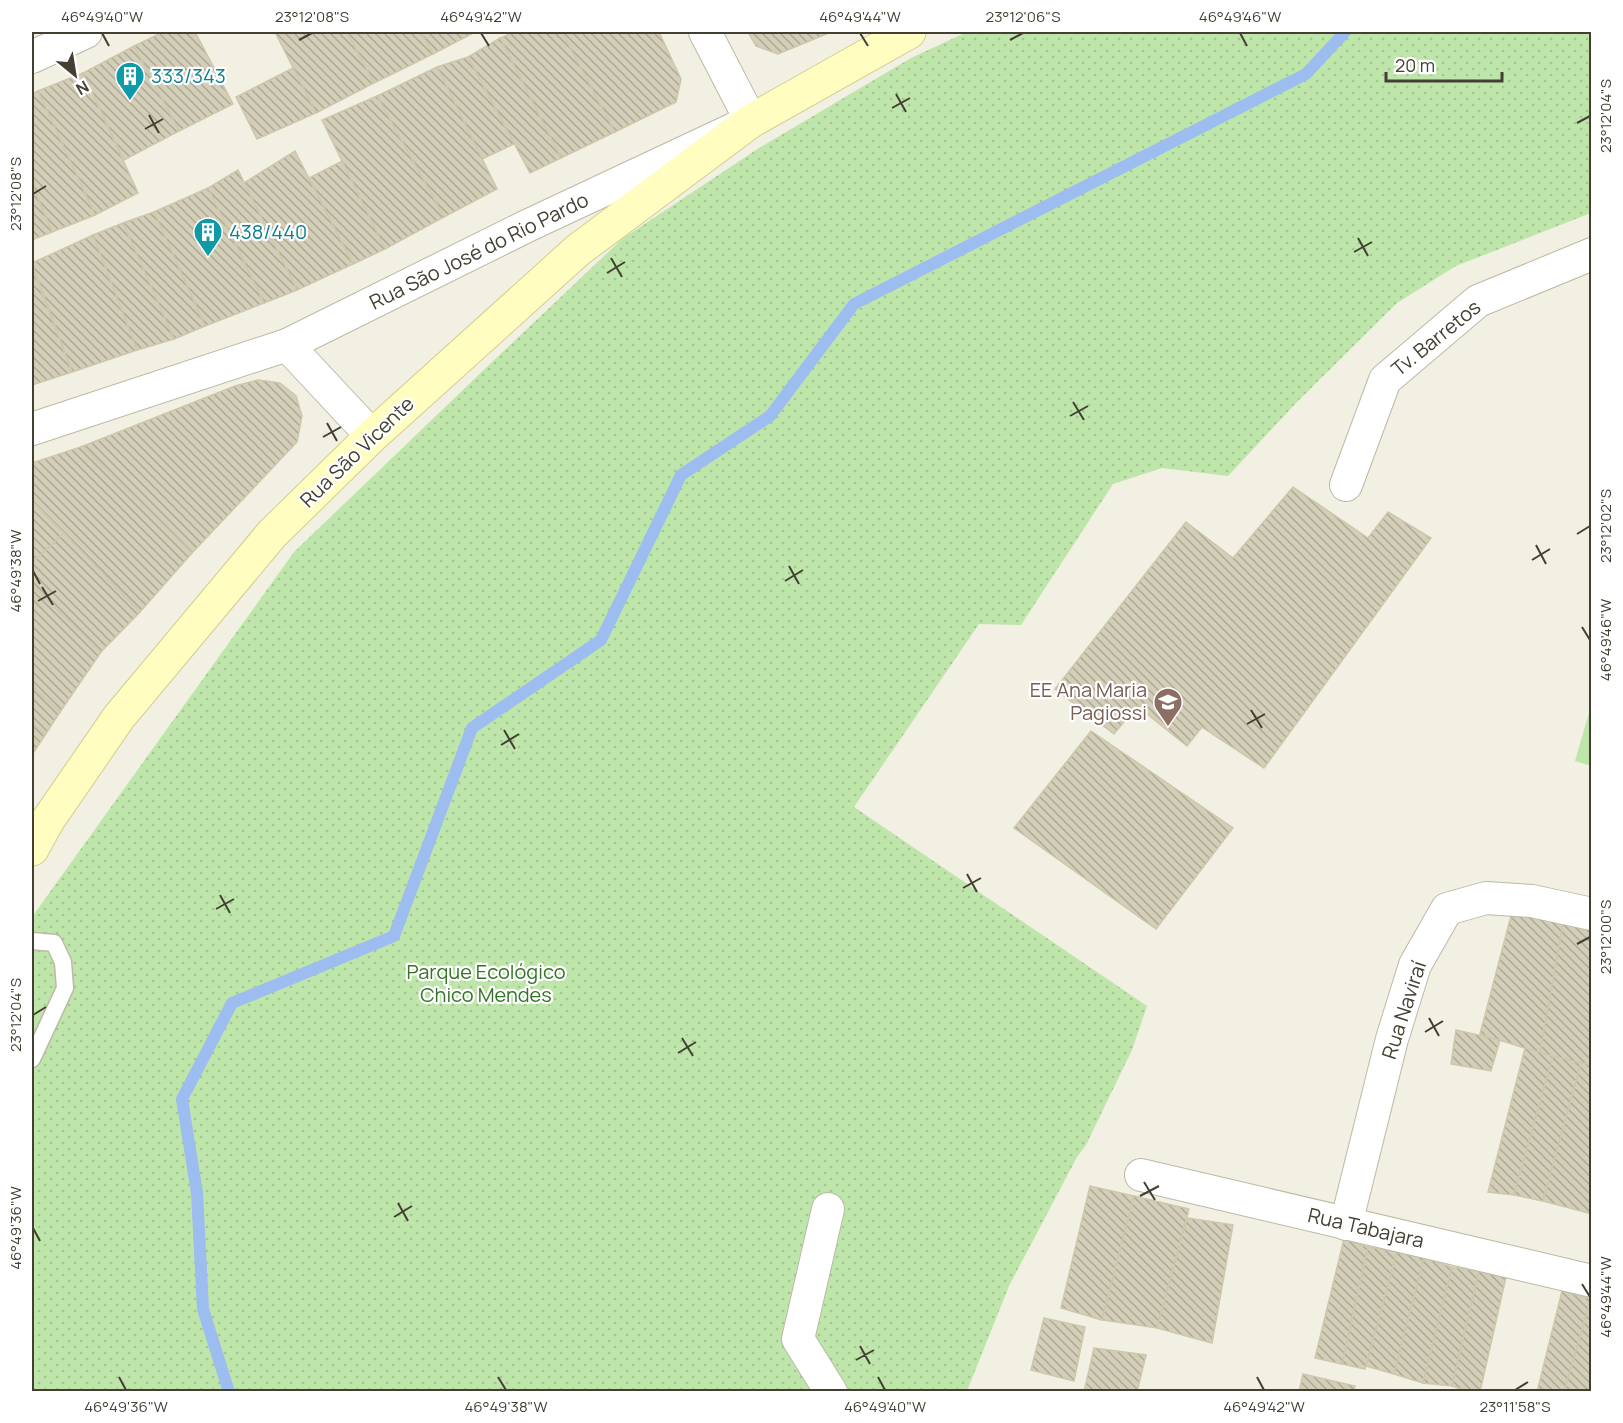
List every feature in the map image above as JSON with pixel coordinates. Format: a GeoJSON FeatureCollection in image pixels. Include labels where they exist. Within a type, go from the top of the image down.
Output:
{"type":"FeatureCollection","features":[{"type":"Feature","properties":{"kind":"street"},"geometry":{"type":"LineString","coordinates":[[32,57],[86,32]]}},
{"type":"Feature","properties":{"kind":"street"},"geometry":{"type":"LineString","coordinates":[[705,32],[751,121]]}},
{"type":"Feature","properties":{"kind":"street","name":"Rua São José do Rio Pardo"},"geometry":{"type":"LineString","coordinates":[[32,429],[287,345],[527,226],[751,121],[909,32]]}},
{"type":"Feature","properties":{"kind":"street","name":"Rua São Vicente"},"geometry":{"type":"LineString","coordinates":[[32,849],[48,820],[118,717],[272,534],[372,436],[578,250],[751,121]]}},
{"type":"Feature","properties":{"kind":"street","name":"Tv. Barretos"},"geometry":{"type":"LineString","coordinates":[[1346,485],[1385,380],[1478,301],[1592,254]]}},
{"type":"Feature","properties":{"kind":"street"},"geometry":{"type":"LineString","coordinates":[[287,345],[372,436]]}},
{"type":"Feature","properties":{"kind":"street","name":"Rua Naviraí"},"geometry":{"type":"LineString","coordinates":[[1346,1224],[1392,1039],[1415,965],[1447,909],[1486,898],[1532,901],[1592,914]]}},
{"type":"Feature","properties":{"kind":"street","name":"Rua Tabajara"},"geometry":{"type":"LineString","coordinates":[[1141,1175],[1592,1281]]}},
{"type":"Feature","properties":{"kind":"street"},"geometry":{"type":"LineString","coordinates":[[828,1209],[798,1339],[831,1392]]}},
{"type":"Feature","properties":{"kind":"lane"},"geometry":{"type":"LineString","coordinates":[[32,941],[54,943],[63,962],[65,988],[32,1059]]}},
{"type":"Feature","properties":{"kind":"green space","name":"Parque Ecológico Chico Mendes"},"geometry":{"type":"Polygon","coordinates":[[[967,32],[1591,32],[1591,213],[1456,266],[1397,303],[1297,402],[1228,476],[1162,468],[1113,484],[1021,625],[979,624],[854,807],[1147,1006],[1132,1050],[1086,1145],[1077,1157],[1009,1286],[967,1391],[32,1392],[32,917],[294,552],[622,239],[759,148],[911,58],[967,32]]]}},
{"type":"Feature","properties":{"kind":"green space"},"geometry":{"type":"Polygon","coordinates":[[[1591,706],[1592,766],[1575,761],[1591,706]]]}},
{"type":"Feature","properties":{"kind":"building"},"geometry":{"type":"Polygon","coordinates":[[[163,32],[195,32],[233,104],[179,131],[134,46],[163,32]]]}},
{"type":"Feature","properties":{"kind":"building"},"geometry":{"type":"Polygon","coordinates":[[[275,32],[347,32],[374,83],[316,113],[275,32]]]}},
{"type":"Feature","properties":{"kind":"building"},"geometry":{"type":"Polygon","coordinates":[[[347,32],[421,32],[433,54],[374,83],[347,32]]]}},
{"type":"Feature","properties":{"kind":"building"},"geometry":{"type":"Polygon","coordinates":[[[421,32],[475,32],[433,54],[421,32]]]}},
{"type":"Feature","properties":{"kind":"building"},"geometry":{"type":"Polygon","coordinates":[[[514,32],[562,32],[615,132],[561,158],[500,38],[514,32]]]}},
{"type":"Feature","properties":{"kind":"building"},"geometry":{"type":"Polygon","coordinates":[[[562,32],[659,32],[681,79],[676,102],[615,132],[562,32]]]}},
{"type":"Feature","properties":{"kind":"building"},"geometry":{"type":"Polygon","coordinates":[[[748,32],[831,32],[778,54],[756,46],[748,32]]]}},
{"type":"Feature","properties":{"kind":"building"},"geometry":{"type":"Polygon","coordinates":[[[500,38],[561,158],[530,173],[468,57],[500,38]]]}},
{"type":"Feature","properties":{"kind":"building","name":"333/343"},"geometry":{"type":"Polygon","coordinates":[[[134,46],[179,131],[124,160],[83,73],[134,46]]]}},
{"type":"Feature","properties":{"kind":"building"},"geometry":{"type":"Polygon","coordinates":[[[468,57],[514,144],[482,159],[437,67],[468,57]]]}},
{"type":"Feature","properties":{"kind":"building"},"geometry":{"type":"Polygon","coordinates":[[[437,67],[497,189],[444,217],[377,96],[437,67]]]}},
{"type":"Feature","properties":{"kind":"building"},"geometry":{"type":"Polygon","coordinates":[[[293,68],[316,113],[257,139],[236,97],[293,68]]]}},
{"type":"Feature","properties":{"kind":"building"},"geometry":{"type":"Polygon","coordinates":[[[83,73],[138,193],[95,215],[38,91],[83,73]]]}},
{"type":"Feature","properties":{"kind":"building"},"geometry":{"type":"Polygon","coordinates":[[[38,91],[95,215],[52,232],[32,184],[32,94],[38,91]]]}},
{"type":"Feature","properties":{"kind":"building"},"geometry":{"type":"Polygon","coordinates":[[[377,96],[444,217],[385,249],[322,120],[377,96]]]}},
{"type":"Feature","properties":{"kind":"building"},"geometry":{"type":"Polygon","coordinates":[[[295,151],[353,264],[297,290],[244,183],[295,151]]]}},
{"type":"Feature","properties":{"kind":"building"},"geometry":{"type":"Polygon","coordinates":[[[342,161],[385,249],[353,264],[309,178],[342,161]]]}},
{"type":"Feature","properties":{"kind":"building"},"geometry":{"type":"Polygon","coordinates":[[[238,170],[297,290],[264,303],[208,188],[238,170]]]}},
{"type":"Feature","properties":{"kind":"building"},"geometry":{"type":"Polygon","coordinates":[[[32,184],[52,232],[32,240],[32,184]]]}},
{"type":"Feature","properties":{"kind":"building","name":"438/440"},"geometry":{"type":"Polygon","coordinates":[[[208,188],[264,303],[205,326],[154,212],[208,188]]]}},
{"type":"Feature","properties":{"kind":"building"},"geometry":{"type":"Polygon","coordinates":[[[154,212],[205,326],[174,339],[123,223],[154,212]]]}},
{"type":"Feature","properties":{"kind":"building"},"geometry":{"type":"Polygon","coordinates":[[[123,223],[174,339],[137,350],[93,235],[123,223]]]}},
{"type":"Feature","properties":{"kind":"building"},"geometry":{"type":"Polygon","coordinates":[[[93,235],[137,350],[72,372],[32,263],[93,235]]]}},
{"type":"Feature","properties":{"kind":"building"},"geometry":{"type":"Polygon","coordinates":[[[32,267],[72,372],[32,385],[32,267]]]}},
{"type":"Feature","properties":{"kind":"building"},"geometry":{"type":"Polygon","coordinates":[[[258,380],[280,383],[296,396],[302,416],[297,442],[192,553],[83,446],[235,386],[258,380]]]}},
{"type":"Feature","properties":{"kind":"building"},"geometry":{"type":"Polygon","coordinates":[[[83,446],[192,553],[140,612],[32,501],[32,463],[83,446]]]}},
{"type":"Feature","properties":{"kind":"building"},"geometry":{"type":"Polygon","coordinates":[[[1293,487],[1368,538],[1388,512],[1431,538],[1264,768],[1202,727],[1187,746],[1137,706],[1114,734],[1055,689],[1186,522],[1233,558],[1293,487]]]}},
{"type":"Feature","properties":{"kind":"building"},"geometry":{"type":"Polygon","coordinates":[[[32,501],[64,533],[32,563],[32,501]]]}},
{"type":"Feature","properties":{"kind":"building"},"geometry":{"type":"Polygon","coordinates":[[[64,533],[140,612],[101,652],[32,585],[32,563],[64,533]]]}},
{"type":"Feature","properties":{"kind":"building"},"geometry":{"type":"Polygon","coordinates":[[[32,585],[101,652],[60,712],[32,686],[32,585]]]}},
{"type":"Feature","properties":{"kind":"building"},"geometry":{"type":"Polygon","coordinates":[[[32,686],[60,712],[45,735],[32,723],[32,686]]]}},
{"type":"Feature","properties":{"kind":"building"},"geometry":{"type":"Polygon","coordinates":[[[32,723],[45,735],[32,755],[32,723]]]}},
{"type":"Feature","properties":{"kind":"building"},"geometry":{"type":"Polygon","coordinates":[[[1091,731],[1233,828],[1156,929],[1014,828],[1091,731]]]}},
{"type":"Feature","properties":{"kind":"building"},"geometry":{"type":"Polygon","coordinates":[[[1512,912],[1563,923],[1540,1053],[1480,1034],[1512,912]]]}},
{"type":"Feature","properties":{"kind":"building"},"geometry":{"type":"Polygon","coordinates":[[[1563,923],[1592,928],[1592,1066],[1540,1053],[1563,923]]]}},
{"type":"Feature","properties":{"kind":"building"},"geometry":{"type":"Polygon","coordinates":[[[1456,1030],[1500,1040],[1491,1071],[1451,1064],[1456,1030]]]}},
{"type":"Feature","properties":{"kind":"building"},"geometry":{"type":"Polygon","coordinates":[[[1525,1048],[1553,1056],[1514,1195],[1488,1192],[1525,1048]]]}},
{"type":"Feature","properties":{"kind":"building"},"geometry":{"type":"Polygon","coordinates":[[[1553,1056],[1581,1063],[1543,1201],[1514,1195],[1553,1056]]]}},
{"type":"Feature","properties":{"kind":"building"},"geometry":{"type":"Polygon","coordinates":[[[1581,1063],[1592,1065],[1592,1214],[1543,1201],[1581,1063]]]}},
{"type":"Feature","properties":{"kind":"building"},"geometry":{"type":"Polygon","coordinates":[[[1090,1186],[1134,1196],[1102,1320],[1061,1308],[1090,1186]]]}},
{"type":"Feature","properties":{"kind":"building"},"geometry":{"type":"Polygon","coordinates":[[[1134,1196],[1189,1209],[1157,1328],[1102,1320],[1134,1196]]]}},
{"type":"Feature","properties":{"kind":"building"},"geometry":{"type":"Polygon","coordinates":[[[1187,1218],[1233,1225],[1212,1343],[1157,1328],[1187,1218]]]}},
{"type":"Feature","properties":{"kind":"building"},"geometry":{"type":"Polygon","coordinates":[[[1344,1239],[1368,1247],[1342,1364],[1315,1358],[1344,1239]]]}},
{"type":"Feature","properties":{"kind":"building"},"geometry":{"type":"Polygon","coordinates":[[[1368,1247],[1397,1252],[1365,1369],[1342,1364],[1368,1247]]]}},
{"type":"Feature","properties":{"kind":"building"},"geometry":{"type":"Polygon","coordinates":[[[1397,1252],[1424,1258],[1394,1374],[1366,1366],[1397,1252]]]}},
{"type":"Feature","properties":{"kind":"building"},"geometry":{"type":"Polygon","coordinates":[[[1424,1258],[1452,1267],[1423,1383],[1394,1374],[1424,1258]]]}},
{"type":"Feature","properties":{"kind":"building"},"geometry":{"type":"Polygon","coordinates":[[[1452,1267],[1479,1271],[1452,1386],[1423,1383],[1452,1267]]]}},
{"type":"Feature","properties":{"kind":"building"},"geometry":{"type":"Polygon","coordinates":[[[1479,1271],[1506,1277],[1480,1392],[1470,1392],[1452,1386],[1479,1271]]]}},
{"type":"Feature","properties":{"kind":"building"},"geometry":{"type":"Polygon","coordinates":[[[1562,1291],[1591,1299],[1564,1392],[1537,1392],[1562,1291]]]}},
{"type":"Feature","properties":{"kind":"building"},"geometry":{"type":"Polygon","coordinates":[[[1591,1299],[1592,1392],[1564,1392],[1591,1299]]]}},
{"type":"Feature","properties":{"kind":"building"},"geometry":{"type":"Polygon","coordinates":[[[1044,1318],[1085,1327],[1074,1381],[1031,1370],[1044,1318]]]}},
{"type":"Feature","properties":{"kind":"building"},"geometry":{"type":"Polygon","coordinates":[[[1094,1348],[1146,1355],[1137,1392],[1084,1392],[1094,1348]]]}},
{"type":"Feature","properties":{"kind":"building"},"geometry":{"type":"Polygon","coordinates":[[[1303,1374],[1355,1386],[1354,1392],[1299,1392],[1303,1374]]]}},
{"type":"Feature","properties":{"kind":"waterway"},"geometry":{"type":"LineString","coordinates":[[229,1392],[203,1309],[197,1193],[182,1099],[232,1003],[394,936],[472,728],[601,640],[681,475],[770,416],[854,304],[1306,74],[1345,32]]}},
{"type":"Feature","properties":{"kind":"place","name":"333/343"},"geometry":{"type":"Point","coordinates":[130,102]}},
{"type":"Feature","properties":{"kind":"place","name":"438/440"},"geometry":{"type":"Point","coordinates":[208,258]}},
{"type":"Feature","properties":{"kind":"place","name":"EE Ana Maria Pagiossi"},"geometry":{"type":"Point","coordinates":[1168,728]}}]}
